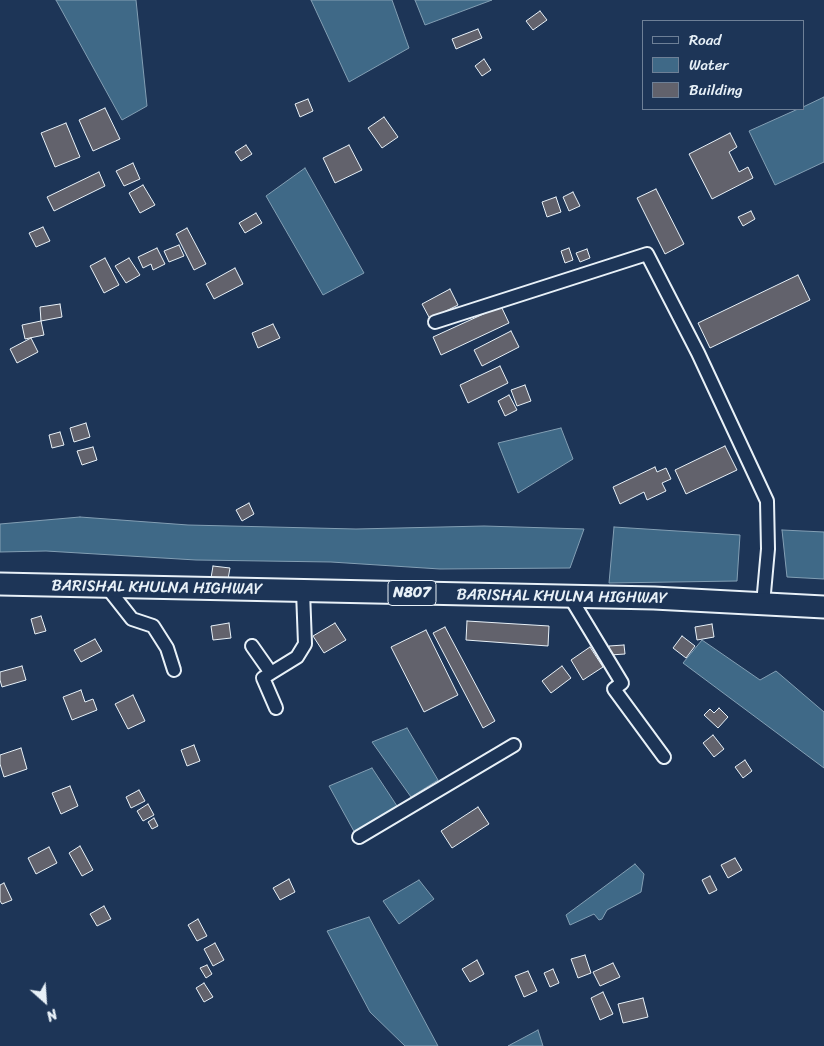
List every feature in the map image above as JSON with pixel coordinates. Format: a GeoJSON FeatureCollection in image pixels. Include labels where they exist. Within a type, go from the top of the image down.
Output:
{"type":"FeatureCollection","features":[{"type":"Feature","properties":{"kind":"highway","name":"BARISHAL KHULNA HIGHWAY"},"geometry":{"type":"LineString","coordinates":[[0,584],[654,598],[824,607]]}},
{"type":"Feature","properties":{"kind":"street"},"geometry":{"type":"LineString","coordinates":[[435,322],[647,254],[698,353],[767,501],[768,549],[763,604]]}},
{"type":"Feature","properties":{"kind":"street"},"geometry":{"type":"LineString","coordinates":[[106,586],[132,619],[153,626],[167,648],[174,670]]}},
{"type":"Feature","properties":{"kind":"street"},"geometry":{"type":"LineString","coordinates":[[276,708],[263,678],[297,657],[306,644],[303,591]]}},
{"type":"Feature","properties":{"kind":"street"},"geometry":{"type":"LineString","coordinates":[[570,597],[622,683],[614,690],[664,757]]}},
{"type":"Feature","properties":{"kind":"street"},"geometry":{"type":"LineString","coordinates":[[252,646],[272,673]]}},
{"type":"Feature","properties":{"kind":"street"},"geometry":{"type":"LineString","coordinates":[[359,836],[514,745]]}},
{"type":"Feature","properties":{"kind":"water"},"geometry":{"type":"Polygon","coordinates":[[[56,0],[136,0],[147,106],[122,120],[56,0]]]}},
{"type":"Feature","properties":{"kind":"water"},"geometry":{"type":"Polygon","coordinates":[[[311,0],[392,0],[409,48],[349,82],[311,0]]]}},
{"type":"Feature","properties":{"kind":"water"},"geometry":{"type":"Polygon","coordinates":[[[415,0],[492,0],[425,25],[415,0]]]}},
{"type":"Feature","properties":{"kind":"water"},"geometry":{"type":"Polygon","coordinates":[[[824,97],[824,162],[775,185],[749,131],[796,110],[804,110],[804,107],[824,97]]]}},
{"type":"Feature","properties":{"kind":"water"},"geometry":{"type":"Polygon","coordinates":[[[305,168],[364,273],[323,295],[266,196],[305,168]]]}},
{"type":"Feature","properties":{"kind":"water"},"geometry":{"type":"Polygon","coordinates":[[[561,428],[573,459],[518,493],[498,443],[561,428]]]}},
{"type":"Feature","properties":{"kind":"water"},"geometry":{"type":"Polygon","coordinates":[[[80,517],[188,525],[356,529],[484,526],[584,529],[570,568],[440,569],[331,562],[196,560],[46,551],[0,552],[0,524],[80,517]]]}},
{"type":"Feature","properties":{"kind":"water"},"geometry":{"type":"Polygon","coordinates":[[[614,527],[740,535],[737,581],[609,583],[614,527]]]}},
{"type":"Feature","properties":{"kind":"water"},"geometry":{"type":"Polygon","coordinates":[[[782,530],[824,532],[824,579],[787,577],[782,530]]]}},
{"type":"Feature","properties":{"kind":"water"},"geometry":{"type":"Polygon","coordinates":[[[702,640],[760,680],[776,671],[824,712],[824,768],[683,663],[702,640]]]}},
{"type":"Feature","properties":{"kind":"water"},"geometry":{"type":"Polygon","coordinates":[[[407,728],[438,780],[411,797],[372,742],[407,728]]]}},
{"type":"Feature","properties":{"kind":"water"},"geometry":{"type":"Polygon","coordinates":[[[372,768],[397,806],[356,835],[329,786],[372,768]]]}},
{"type":"Feature","properties":{"kind":"water"},"geometry":{"type":"Polygon","coordinates":[[[635,864],[644,874],[641,892],[607,910],[602,919],[599,920],[594,914],[570,925],[566,915],[635,864]]]}},
{"type":"Feature","properties":{"kind":"water"},"geometry":{"type":"Polygon","coordinates":[[[419,880],[434,899],[399,924],[383,901],[419,880]]]}},
{"type":"Feature","properties":{"kind":"water"},"geometry":{"type":"Polygon","coordinates":[[[369,917],[438,1046],[405,1046],[370,1012],[327,931],[369,917]]]}},
{"type":"Feature","properties":{"kind":"water"},"geometry":{"type":"Polygon","coordinates":[[[538,1030],[543,1046],[508,1046],[538,1030]]]}},
{"type":"Feature","properties":{"kind":"building"},"geometry":{"type":"Polygon","coordinates":[[[540,11],[547,20],[533,30],[526,21],[540,11]]]}},
{"type":"Feature","properties":{"kind":"building"},"geometry":{"type":"Polygon","coordinates":[[[478,29],[482,38],[456,49],[452,39],[478,29]]]}},
{"type":"Feature","properties":{"kind":"building"},"geometry":{"type":"Polygon","coordinates":[[[484,59],[491,70],[482,76],[475,66],[484,59]]]}},
{"type":"Feature","properties":{"kind":"building"},"geometry":{"type":"Polygon","coordinates":[[[308,99],[313,111],[300,117],[295,104],[308,99]]]}},
{"type":"Feature","properties":{"kind":"building"},"geometry":{"type":"Polygon","coordinates":[[[105,108],[120,139],[93,151],[79,120],[105,108]]]}},
{"type":"Feature","properties":{"kind":"building"},"geometry":{"type":"Polygon","coordinates":[[[384,117],[398,137],[382,148],[368,128],[384,117]]]}},
{"type":"Feature","properties":{"kind":"building"},"geometry":{"type":"Polygon","coordinates":[[[66,123],[80,157],[55,167],[41,133],[66,123]]]}},
{"type":"Feature","properties":{"kind":"building"},"geometry":{"type":"Polygon","coordinates":[[[730,133],[737,147],[729,152],[739,172],[748,167],[753,178],[712,199],[689,154],[730,133]]]}},
{"type":"Feature","properties":{"kind":"building"},"geometry":{"type":"Polygon","coordinates":[[[246,145],[252,154],[241,161],[235,152],[246,145]]]}},
{"type":"Feature","properties":{"kind":"building"},"geometry":{"type":"Polygon","coordinates":[[[349,145],[362,170],[335,183],[323,158],[349,145]]]}},
{"type":"Feature","properties":{"kind":"building"},"geometry":{"type":"Polygon","coordinates":[[[133,163],[140,179],[124,186],[116,171],[133,163]]]}},
{"type":"Feature","properties":{"kind":"building"},"geometry":{"type":"Polygon","coordinates":[[[99,172],[105,186],[54,211],[47,197],[99,172]]]}},
{"type":"Feature","properties":{"kind":"building"},"geometry":{"type":"Polygon","coordinates":[[[143,185],[155,205],[140,213],[129,193],[143,185]]]}},
{"type":"Feature","properties":{"kind":"building"},"geometry":{"type":"Polygon","coordinates":[[[656,189],[684,244],[665,254],[637,198],[656,189]]]}},
{"type":"Feature","properties":{"kind":"building"},"geometry":{"type":"Polygon","coordinates":[[[573,192],[580,206],[569,211],[563,197],[573,192]]]}},
{"type":"Feature","properties":{"kind":"building"},"geometry":{"type":"Polygon","coordinates":[[[556,197],[561,212],[547,217],[542,202],[556,197]]]}},
{"type":"Feature","properties":{"kind":"building"},"geometry":{"type":"Polygon","coordinates":[[[751,211],[755,219],[743,226],[738,217],[751,211]]]}},
{"type":"Feature","properties":{"kind":"building"},"geometry":{"type":"Polygon","coordinates":[[[256,213],[262,223],[245,233],[239,223],[256,213]]]}},
{"type":"Feature","properties":{"kind":"building"},"geometry":{"type":"Polygon","coordinates":[[[43,227],[50,241],[36,247],[29,233],[43,227]]]}},
{"type":"Feature","properties":{"kind":"building"},"geometry":{"type":"Polygon","coordinates":[[[187,228],[206,264],[194,270],[176,234],[187,228]]]}},
{"type":"Feature","properties":{"kind":"building"},"geometry":{"type":"Polygon","coordinates":[[[179,245],[184,256],[169,262],[164,251],[179,245]]]}},
{"type":"Feature","properties":{"kind":"building"},"geometry":{"type":"Polygon","coordinates":[[[157,248],[165,264],[153,270],[151,264],[143,268],[138,257],[157,248]]]}},
{"type":"Feature","properties":{"kind":"building"},"geometry":{"type":"Polygon","coordinates":[[[569,248],[573,260],[565,263],[561,251],[569,248]]]}},
{"type":"Feature","properties":{"kind":"building"},"geometry":{"type":"Polygon","coordinates":[[[587,249],[590,258],[580,262],[576,253],[587,249]]]}},
{"type":"Feature","properties":{"kind":"building"},"geometry":{"type":"Polygon","coordinates":[[[105,258],[119,285],[104,293],[90,266],[105,258]]]}},
{"type":"Feature","properties":{"kind":"building"},"geometry":{"type":"Polygon","coordinates":[[[129,258],[140,275],[126,283],[115,266],[129,258]]]}},
{"type":"Feature","properties":{"kind":"building"},"geometry":{"type":"Polygon","coordinates":[[[235,268],[243,284],[214,299],[206,284],[235,268]]]}},
{"type":"Feature","properties":{"kind":"building"},"geometry":{"type":"Polygon","coordinates":[[[798,275],[810,300],[710,348],[698,323],[798,275]]]}},
{"type":"Feature","properties":{"kind":"building"},"geometry":{"type":"Polygon","coordinates":[[[450,289],[458,305],[430,319],[422,304],[450,289]]]}},
{"type":"Feature","properties":{"kind":"building"},"geometry":{"type":"Polygon","coordinates":[[[60,304],[62,317],[41,321],[40,307],[60,304]]]}},
{"type":"Feature","properties":{"kind":"building"},"geometry":{"type":"Polygon","coordinates":[[[501,306],[509,323],[441,355],[433,337],[501,306]]]}},
{"type":"Feature","properties":{"kind":"building"},"geometry":{"type":"Polygon","coordinates":[[[41,321],[44,335],[25,339],[22,325],[41,321]]]}},
{"type":"Feature","properties":{"kind":"building"},"geometry":{"type":"Polygon","coordinates":[[[273,324],[280,338],[258,348],[252,333],[273,324]]]}},
{"type":"Feature","properties":{"kind":"building"},"geometry":{"type":"Polygon","coordinates":[[[511,331],[519,347],[482,366],[474,350],[511,331]]]}},
{"type":"Feature","properties":{"kind":"building"},"geometry":{"type":"Polygon","coordinates":[[[31,338],[38,352],[17,363],[10,349],[31,338]]]}},
{"type":"Feature","properties":{"kind":"building"},"geometry":{"type":"Polygon","coordinates":[[[500,366],[508,383],[468,403],[460,385],[500,366]]]}},
{"type":"Feature","properties":{"kind":"building"},"geometry":{"type":"Polygon","coordinates":[[[525,385],[531,401],[517,406],[511,390],[525,385]]]}},
{"type":"Feature","properties":{"kind":"building"},"geometry":{"type":"Polygon","coordinates":[[[509,395],[517,410],[505,416],[498,401],[509,395]]]}},
{"type":"Feature","properties":{"kind":"building"},"geometry":{"type":"Polygon","coordinates":[[[86,423],[90,437],[74,442],[70,428],[86,423]]]}},
{"type":"Feature","properties":{"kind":"building"},"geometry":{"type":"Polygon","coordinates":[[[60,432],[64,445],[52,448],[49,435],[60,432]]]}},
{"type":"Feature","properties":{"kind":"building"},"geometry":{"type":"Polygon","coordinates":[[[725,446],[737,470],[686,494],[675,470],[725,446]]]}},
{"type":"Feature","properties":{"kind":"building"},"geometry":{"type":"Polygon","coordinates":[[[93,447],[97,460],[82,465],[77,451],[93,447]]]}},
{"type":"Feature","properties":{"kind":"building"},"geometry":{"type":"Polygon","coordinates":[[[655,467],[657,472],[666,468],[671,479],[662,483],[666,491],[647,500],[644,492],[620,504],[613,487],[655,467]]]}},
{"type":"Feature","properties":{"kind":"building"},"geometry":{"type":"Polygon","coordinates":[[[249,503],[254,514],[242,521],[236,510],[249,503]]]}},
{"type":"Feature","properties":{"kind":"building"},"geometry":{"type":"Polygon","coordinates":[[[213,566],[230,568],[228,579],[211,578],[213,566]]]}},
{"type":"Feature","properties":{"kind":"building"},"geometry":{"type":"Polygon","coordinates":[[[41,616],[46,631],[35,634],[31,619],[41,616]]]}},
{"type":"Feature","properties":{"kind":"building"},"geometry":{"type":"Polygon","coordinates":[[[467,621],[549,626],[548,646],[466,640],[467,621]]]}},
{"type":"Feature","properties":{"kind":"building"},"geometry":{"type":"Polygon","coordinates":[[[229,623],[231,638],[213,640],[211,626],[229,623]]]}},
{"type":"Feature","properties":{"kind":"building"},"geometry":{"type":"Polygon","coordinates":[[[335,623],[346,640],[324,653],[313,636],[335,623]]]}},
{"type":"Feature","properties":{"kind":"building"},"geometry":{"type":"Polygon","coordinates":[[[712,624],[714,637],[697,640],[695,627],[712,624]]]}},
{"type":"Feature","properties":{"kind":"building"},"geometry":{"type":"Polygon","coordinates":[[[445,627],[495,721],[483,728],[433,633],[445,627]]]}},
{"type":"Feature","properties":{"kind":"building"},"geometry":{"type":"Polygon","coordinates":[[[426,630],[458,695],[424,712],[391,647],[426,630]]]}},
{"type":"Feature","properties":{"kind":"building"},"geometry":{"type":"Polygon","coordinates":[[[682,636],[695,646],[686,658],[673,648],[682,636]]]}},
{"type":"Feature","properties":{"kind":"building"},"geometry":{"type":"Polygon","coordinates":[[[95,639],[102,651],[81,662],[74,650],[95,639]]]}},
{"type":"Feature","properties":{"kind":"building"},"geometry":{"type":"Polygon","coordinates":[[[624,645],[625,654],[610,655],[609,646],[624,645]]]}},
{"type":"Feature","properties":{"kind":"building"},"geometry":{"type":"Polygon","coordinates":[[[590,647],[603,667],[583,680],[571,660],[590,647]]]}},
{"type":"Feature","properties":{"kind":"building"},"geometry":{"type":"Polygon","coordinates":[[[22,666],[26,680],[2,687],[0,672],[22,666]]]}},
{"type":"Feature","properties":{"kind":"building"},"geometry":{"type":"Polygon","coordinates":[[[562,666],[571,678],[551,693],[542,681],[562,666]]]}},
{"type":"Feature","properties":{"kind":"building"},"geometry":{"type":"Polygon","coordinates":[[[81,690],[85,702],[93,699],[97,710],[72,720],[63,697],[81,690]]]}},
{"type":"Feature","properties":{"kind":"building"},"geometry":{"type":"Polygon","coordinates":[[[133,695],[145,721],[128,729],[115,704],[133,695]]]}},
{"type":"Feature","properties":{"kind":"building"},"geometry":{"type":"Polygon","coordinates":[[[719,708],[728,717],[718,728],[704,715],[710,709],[714,713],[719,708]]]}},
{"type":"Feature","properties":{"kind":"building"},"geometry":{"type":"Polygon","coordinates":[[[713,735],[724,749],[714,757],[703,743],[713,735]]]}},
{"type":"Feature","properties":{"kind":"building"},"geometry":{"type":"Polygon","coordinates":[[[194,745],[200,761],[187,766],[181,750],[194,745]]]}},
{"type":"Feature","properties":{"kind":"building"},"geometry":{"type":"Polygon","coordinates":[[[21,748],[27,769],[4,777],[0,764],[0,755],[21,748]]]}},
{"type":"Feature","properties":{"kind":"building"},"geometry":{"type":"Polygon","coordinates":[[[745,760],[752,771],[743,778],[735,767],[745,760]]]}},
{"type":"Feature","properties":{"kind":"building"},"geometry":{"type":"Polygon","coordinates":[[[70,786],[78,806],[61,814],[52,793],[70,786]]]}},
{"type":"Feature","properties":{"kind":"building"},"geometry":{"type":"Polygon","coordinates":[[[139,790],[145,801],[131,808],[126,797],[139,790]]]}},
{"type":"Feature","properties":{"kind":"building"},"geometry":{"type":"Polygon","coordinates":[[[148,804],[154,815],[143,821],[137,811],[148,804]]]}},
{"type":"Feature","properties":{"kind":"building"},"geometry":{"type":"Polygon","coordinates":[[[478,807],[489,824],[452,848],[441,831],[478,807]]]}},
{"type":"Feature","properties":{"kind":"building"},"geometry":{"type":"Polygon","coordinates":[[[154,818],[158,826],[152,829],[148,822],[154,818]]]}},
{"type":"Feature","properties":{"kind":"building"},"geometry":{"type":"Polygon","coordinates":[[[80,846],[93,870],[82,876],[69,853],[80,846]]]}},
{"type":"Feature","properties":{"kind":"building"},"geometry":{"type":"Polygon","coordinates":[[[49,847],[57,863],[36,874],[28,858],[49,847]]]}},
{"type":"Feature","properties":{"kind":"building"},"geometry":{"type":"Polygon","coordinates":[[[735,858],[742,870],[728,878],[721,865],[735,858]]]}},
{"type":"Feature","properties":{"kind":"building"},"geometry":{"type":"Polygon","coordinates":[[[710,876],[717,890],[709,894],[702,880],[710,876]]]}},
{"type":"Feature","properties":{"kind":"building"},"geometry":{"type":"Polygon","coordinates":[[[289,879],[295,892],[280,900],[273,888],[289,879]]]}},
{"type":"Feature","properties":{"kind":"building"},"geometry":{"type":"Polygon","coordinates":[[[4,883],[12,900],[2,904],[0,901],[0,885],[4,883]]]}},
{"type":"Feature","properties":{"kind":"building"},"geometry":{"type":"Polygon","coordinates":[[[104,906],[111,919],[97,926],[90,914],[104,906]]]}},
{"type":"Feature","properties":{"kind":"building"},"geometry":{"type":"Polygon","coordinates":[[[198,919],[207,936],[197,941],[188,925],[198,919]]]}},
{"type":"Feature","properties":{"kind":"building"},"geometry":{"type":"Polygon","coordinates":[[[215,943],[224,960],[213,966],[204,949],[215,943]]]}},
{"type":"Feature","properties":{"kind":"building"},"geometry":{"type":"Polygon","coordinates":[[[585,955],[591,973],[578,978],[571,959],[585,955]]]}},
{"type":"Feature","properties":{"kind":"building"},"geometry":{"type":"Polygon","coordinates":[[[477,960],[484,974],[470,982],[462,969],[477,960]]]}},
{"type":"Feature","properties":{"kind":"building"},"geometry":{"type":"Polygon","coordinates":[[[613,963],[620,977],[600,986],[593,972],[613,963]]]}},
{"type":"Feature","properties":{"kind":"building"},"geometry":{"type":"Polygon","coordinates":[[[207,965],[212,974],[206,978],[200,968],[207,965]]]}},
{"type":"Feature","properties":{"kind":"building"},"geometry":{"type":"Polygon","coordinates":[[[553,969],[559,983],[550,987],[544,973],[553,969]]]}},
{"type":"Feature","properties":{"kind":"building"},"geometry":{"type":"Polygon","coordinates":[[[528,971],[537,991],[524,997],[515,976],[528,971]]]}},
{"type":"Feature","properties":{"kind":"building"},"geometry":{"type":"Polygon","coordinates":[[[204,983],[213,997],[204,1002],[196,988],[204,983]]]}},
{"type":"Feature","properties":{"kind":"building"},"geometry":{"type":"Polygon","coordinates":[[[603,992],[613,1014],[600,1020],[591,998],[603,992]]]}},
{"type":"Feature","properties":{"kind":"building"},"geometry":{"type":"Polygon","coordinates":[[[643,998],[648,1017],[623,1023],[618,1004],[643,998]]]}}]}
